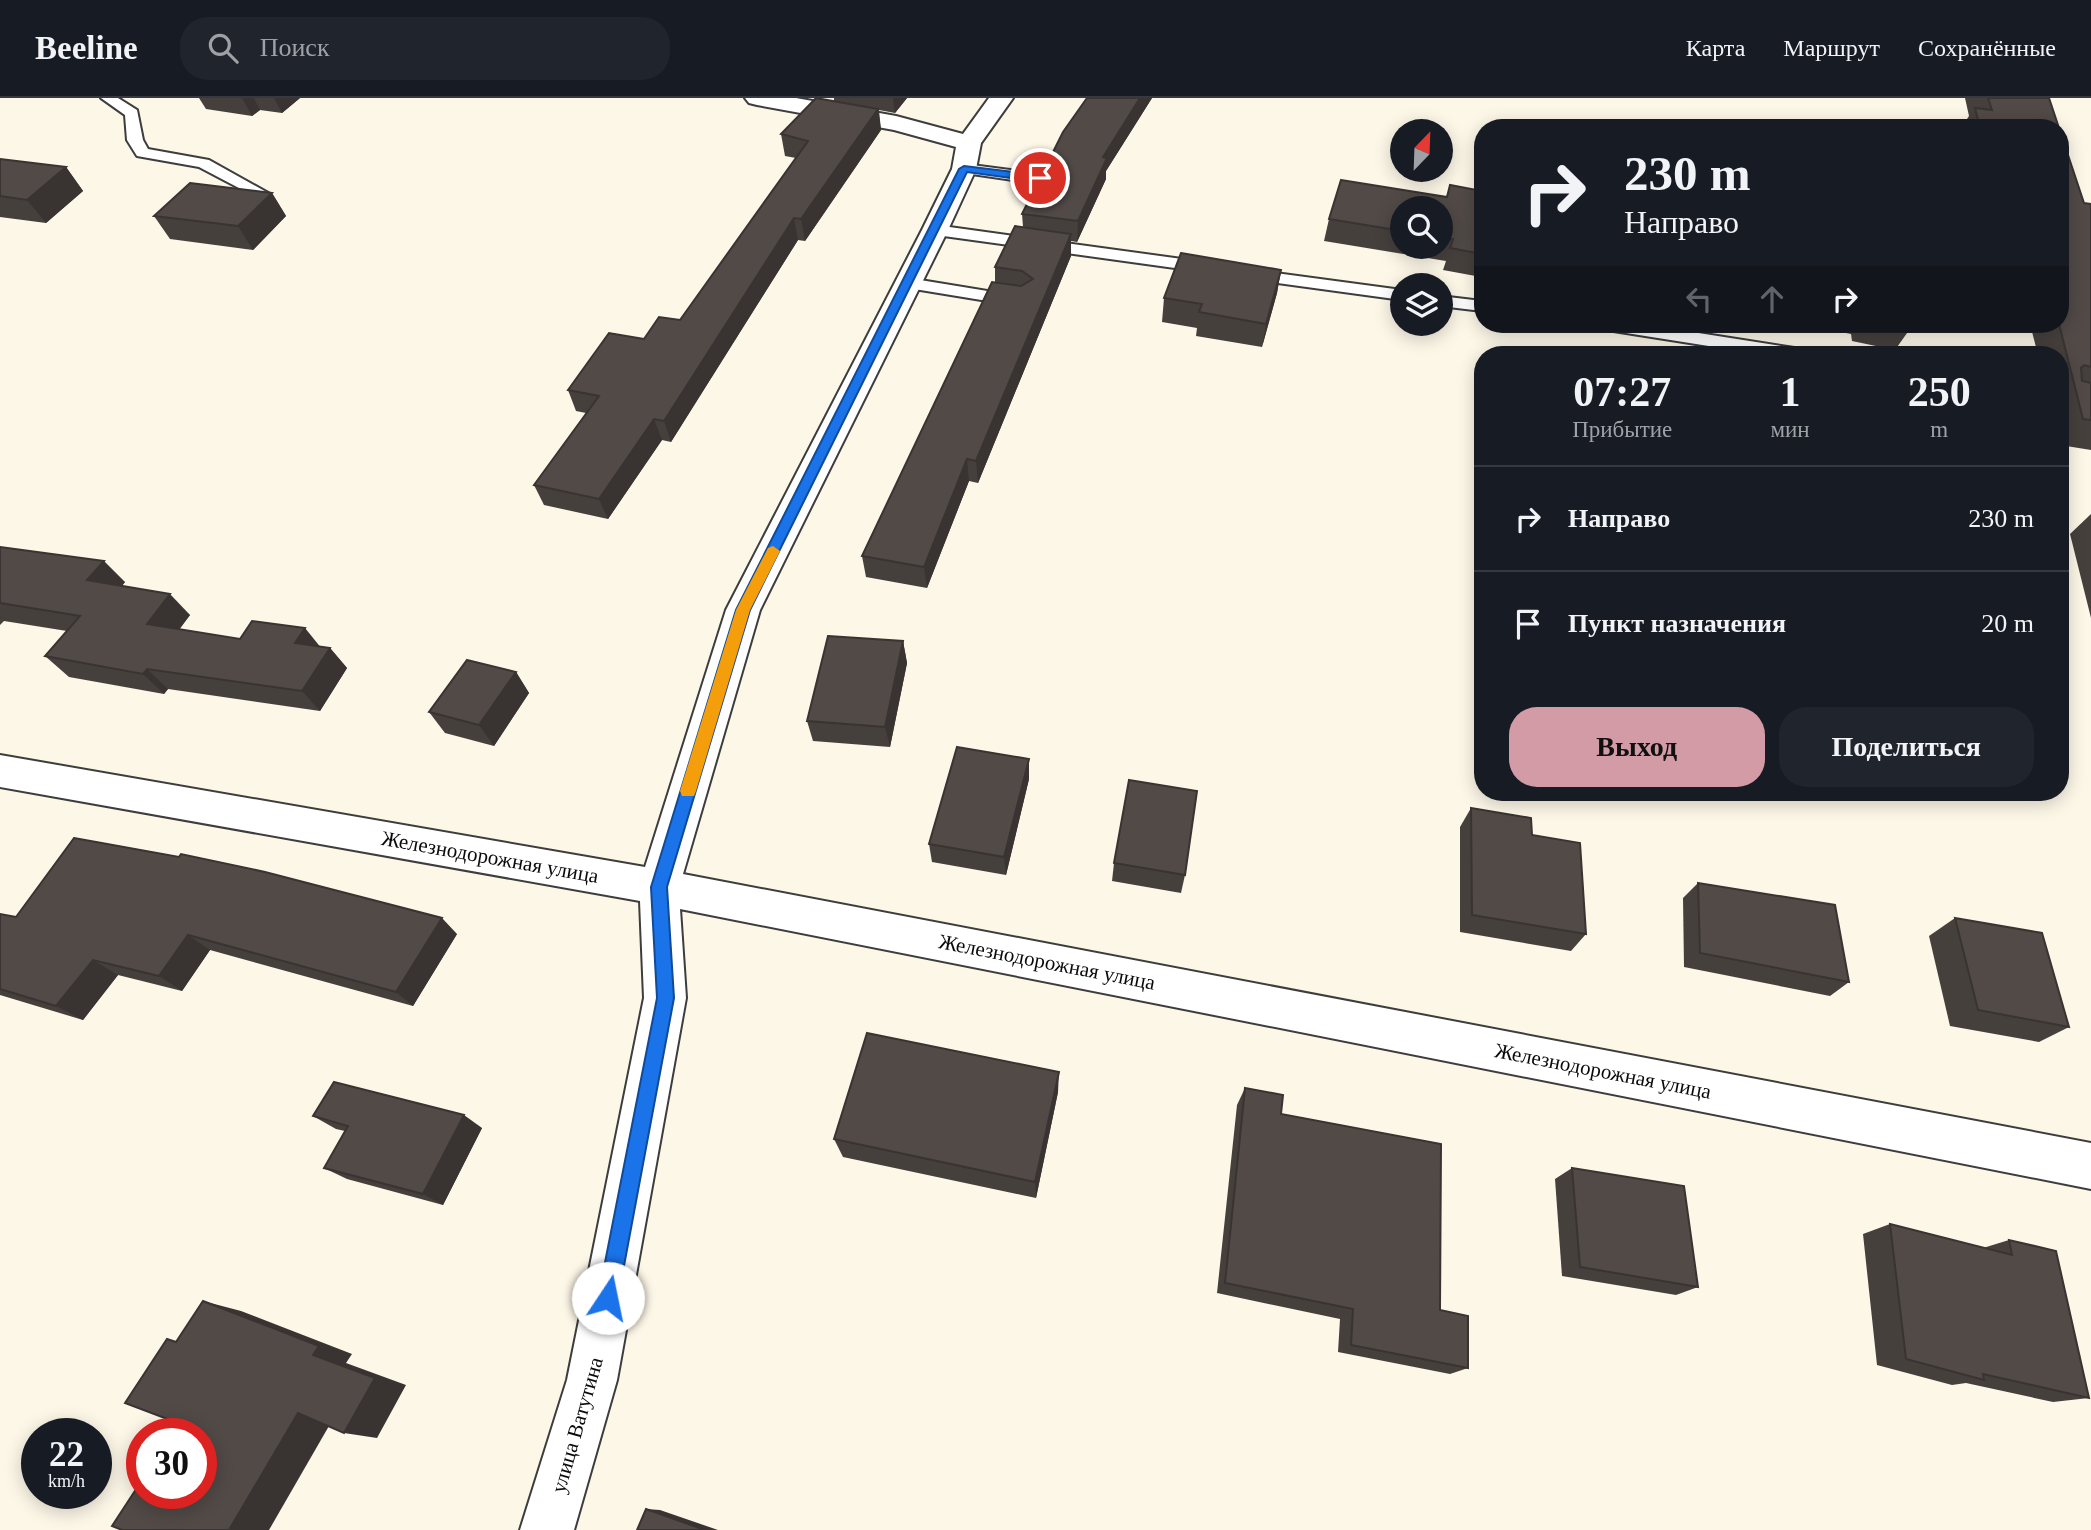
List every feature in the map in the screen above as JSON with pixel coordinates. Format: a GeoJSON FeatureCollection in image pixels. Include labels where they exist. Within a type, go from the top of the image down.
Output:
{"type":"FeatureCollection","features":[{"type":"Feature","properties":{"kind":"street"},"geometry":{"type":"LineString","coordinates":[[757,98],[884,120],[966,156]]}},
{"type":"Feature","properties":{"kind":"street","name":"улица Ватутина"},"geometry":{"type":"LineString","coordinates":[[547,1530],[592,1380],[665,998],[659,887],[743,610],[935,230],[966,156],[1001,98]]}},
{"type":"Feature","properties":{"kind":"street","name":"Железнодорожная улица"},"geometry":{"type":"LineString","coordinates":[[0,771],[659,887],[2091,1166]]}},
{"type":"Feature","properties":{"kind":"lane"},"geometry":{"type":"LineString","coordinates":[[108,98],[132,113],[135,140],[143,153],[202,163],[262,194]]}},
{"type":"Feature","properties":{"kind":"lane"},"geometry":{"type":"LineString","coordinates":[[966,156],[1040,178]]}},
{"type":"Feature","properties":{"kind":"lane"},"geometry":{"type":"LineString","coordinates":[[935,230],[1390,293]]}},
{"type":"Feature","properties":{"kind":"lane"},"geometry":{"type":"LineString","coordinates":[[908,283],[1022,302]]}},
{"type":"Feature","properties":{"kind":"lane"},"geometry":{"type":"LineString","coordinates":[[1453,303],[1474,305]]}},
{"type":"Feature","properties":{"kind":"lane"},"geometry":{"type":"LineString","coordinates":[[1663,333],[1745,346]]}},
{"type":"Feature","properties":{"kind":"building"},"geometry":{"type":"Polygon","coordinates":[[[816,98],[878,109],[801,219],[794,218],[664,421],[654,419],[599,499],[534,485],[599,396],[568,390],[609,333],[644,339],[659,317],[680,320],[808,141],[781,134],[816,98]]]}},
{"type":"Feature","properties":{"kind":"building"},"geometry":{"type":"Polygon","coordinates":[[[1087,98],[1140,98],[1103,157],[1107,158],[1078,221],[1022,214],[1063,132],[1087,98]]]}},
{"type":"Feature","properties":{"kind":"building"},"geometry":{"type":"Polygon","coordinates":[[[1988,98],[2049,98],[2056,119],[1978,119],[1975,108],[1992,110],[1988,98]]]}},
{"type":"Feature","properties":{"kind":"building"},"geometry":{"type":"Polygon","coordinates":[[[2069,158],[2084,203],[2091,204],[2091,367],[2084,365],[2081,368],[2082,381],[2091,383],[2091,420],[2083,419],[2069,364],[2069,346],[2065,346],[2061,333],[2069,333],[2069,158]]]}},
{"type":"Feature","properties":{"kind":"building"},"geometry":{"type":"Polygon","coordinates":[[[0,159],[66,167],[27,200],[0,196],[0,159]]]}},
{"type":"Feature","properties":{"kind":"building"},"geometry":{"type":"Polygon","coordinates":[[[1341,180],[1441,196],[1390,196],[1390,229],[1329,219],[1341,180]]]}},
{"type":"Feature","properties":{"kind":"building"},"geometry":{"type":"Polygon","coordinates":[[[190,183],[272,193],[238,226],[154,216],[190,183]]]}},
{"type":"Feature","properties":{"kind":"building"},"geometry":{"type":"Polygon","coordinates":[[[1450,185],[1474,190],[1474,252],[1453,249],[1453,196],[1447,196],[1450,185]]]}},
{"type":"Feature","properties":{"kind":"building"},"geometry":{"type":"Polygon","coordinates":[[[1015,226],[1071,234],[976,461],[967,459],[924,567],[862,556],[992,282],[1021,286],[1033,279],[1022,271],[995,267],[1015,226]]]}},
{"type":"Feature","properties":{"kind":"building"},"geometry":{"type":"Polygon","coordinates":[[[1181,253],[1281,270],[1266,324],[1199,312],[1202,304],[1164,298],[1181,253]]]}},
{"type":"Feature","properties":{"kind":"building"},"geometry":{"type":"Polygon","coordinates":[[[0,547],[104,561],[87,580],[170,594],[147,624],[240,639],[252,621],[305,628],[295,643],[330,648],[302,691],[147,669],[143,674],[45,656],[80,616],[0,603],[0,547]]]}},
{"type":"Feature","properties":{"kind":"building"},"geometry":{"type":"Polygon","coordinates":[[[828,636],[903,641],[885,727],[807,721],[828,636]]]}},
{"type":"Feature","properties":{"kind":"building"},"geometry":{"type":"Polygon","coordinates":[[[467,660],[516,672],[479,725],[429,712],[467,660]]]}},
{"type":"Feature","properties":{"kind":"building"},"geometry":{"type":"Polygon","coordinates":[[[957,747],[1029,759],[1004,857],[929,844],[957,747]]]}},
{"type":"Feature","properties":{"kind":"building"},"geometry":{"type":"Polygon","coordinates":[[[1129,780],[1197,791],[1185,875],[1114,863],[1129,780]]]}},
{"type":"Feature","properties":{"kind":"building"},"geometry":{"type":"Polygon","coordinates":[[[1471,808],[1531,818],[1532,835],[1580,843],[1586,934],[1472,915],[1471,808]]]}},
{"type":"Feature","properties":{"kind":"building"},"geometry":{"type":"Polygon","coordinates":[[[74,838],[179,857],[181,854],[265,872],[442,918],[396,992],[188,935],[159,976],[93,960],[56,1006],[0,989],[0,914],[16,917],[74,838]]]}},
{"type":"Feature","properties":{"kind":"building"},"geometry":{"type":"Polygon","coordinates":[[[1698,883],[1835,905],[1849,982],[1700,953],[1698,883]]]}},
{"type":"Feature","properties":{"kind":"building"},"geometry":{"type":"Polygon","coordinates":[[[1955,918],[2042,933],[2069,1027],[1978,1010],[1955,918]]]}},
{"type":"Feature","properties":{"kind":"building"},"geometry":{"type":"Polygon","coordinates":[[[867,1033],[1059,1072],[1035,1182],[834,1139],[867,1033]]]}},
{"type":"Feature","properties":{"kind":"building"},"geometry":{"type":"Polygon","coordinates":[[[334,1082],[464,1115],[423,1194],[324,1168],[348,1126],[313,1116],[334,1082]]]}},
{"type":"Feature","properties":{"kind":"building"},"geometry":{"type":"Polygon","coordinates":[[[1245,1088],[1283,1095],[1281,1114],[1441,1144],[1440,1310],[1468,1316],[1468,1368],[1351,1345],[1353,1309],[1225,1283],[1245,1088]]]}},
{"type":"Feature","properties":{"kind":"building"},"geometry":{"type":"Polygon","coordinates":[[[1572,1168],[1684,1186],[1698,1287],[1580,1267],[1572,1168]]]}},
{"type":"Feature","properties":{"kind":"building"},"geometry":{"type":"Polygon","coordinates":[[[1890,1224],[2012,1255],[2009,1240],[2056,1251],[2089,1398],[1983,1374],[1984,1380],[1906,1359],[1890,1224]]]}},
{"type":"Feature","properties":{"kind":"building"},"geometry":{"type":"Polygon","coordinates":[[[203,1301],[319,1346],[313,1355],[375,1378],[344,1433],[298,1413],[229,1530],[122,1530],[112,1526],[126,1505],[126,1509],[217,1509],[217,1418],[165,1418],[125,1403],[167,1339],[176,1342],[203,1301]]]}},
{"type":"Feature","properties":{"kind":"building"},"geometry":{"type":"Polygon","coordinates":[[[646,1509],[705,1530],[637,1530],[646,1509]]]}},
{"type":"Feature","properties":{"kind":"slow traffic"},"geometry":{"type":"LineString","coordinates":[[688,791],[743,610],[773,551]]}},
{"type":"Feature","properties":{"kind":"route"},"geometry":{"type":"LineString","coordinates":[[608,1298],[665,998],[659,887],[743,610],[964,169],[1040,178]]}}]}
